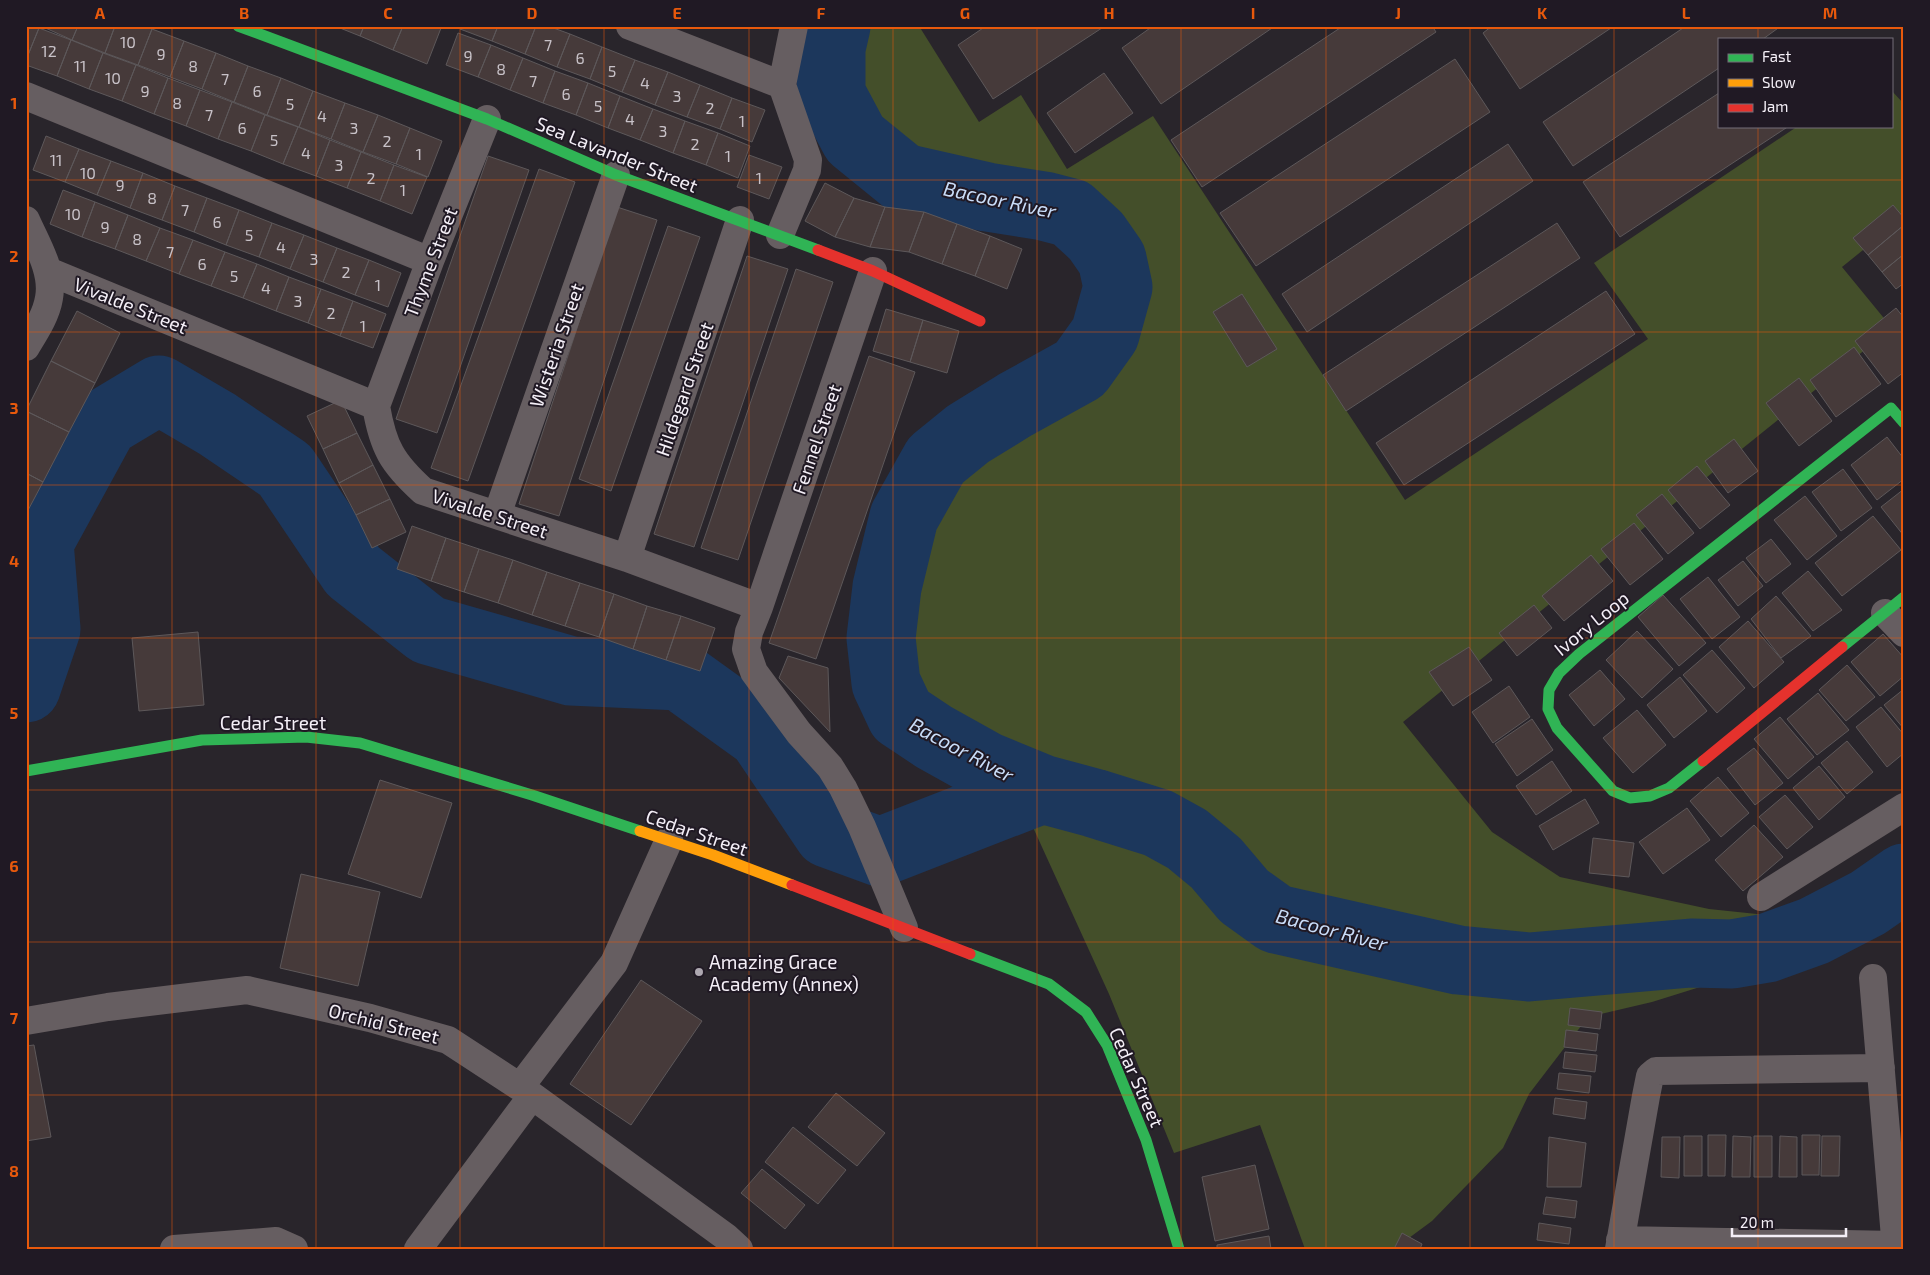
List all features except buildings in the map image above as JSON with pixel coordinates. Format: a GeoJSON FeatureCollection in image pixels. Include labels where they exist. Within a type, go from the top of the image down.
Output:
{"type":"FeatureCollection","features":[{"type":"Feature","properties":{"kind":"street","name":"Sea Lavander Street"},"geometry":{"type":"LineString","coordinates":[[238,26],[487,119],[616,175],[873,271],[980,321]]}},
{"type":"Feature","properties":{"kind":"street"},"geometry":{"type":"LineString","coordinates":[[630,26],[782,85]]}},
{"type":"Feature","properties":{"kind":"street"},"geometry":{"type":"LineString","coordinates":[[780,235],[808,170],[808,160],[782,85],[794,26]]}},
{"type":"Feature","properties":{"kind":"street"},"geometry":{"type":"LineString","coordinates":[[26,96],[430,262]]}},
{"type":"Feature","properties":{"kind":"street","name":"Thyme Street"},"geometry":{"type":"LineString","coordinates":[[376,406],[430,262],[487,119]]}},
{"type":"Feature","properties":{"kind":"street","name":"Wisteria Street"},"geometry":{"type":"LineString","coordinates":[[497,516],[616,175]]}},
{"type":"Feature","properties":{"kind":"street"},"geometry":{"type":"LineString","coordinates":[[26,220],[48,271],[49,296],[43,317],[26,348]]}},
{"type":"Feature","properties":{"kind":"street","name":"Hildegard Street"},"geometry":{"type":"LineString","coordinates":[[627,558],[740,220]]}},
{"type":"Feature","properties":{"kind":"street","name":"Vivalde Street"},"geometry":{"type":"LineString","coordinates":[[48,271],[376,406],[380,430],[389,452],[403,473],[423,491],[627,558],[759,607]]}},
{"type":"Feature","properties":{"kind":"street","name":"Fennel Street"},"geometry":{"type":"LineString","coordinates":[[873,271],[749,632],[746,649],[754,672],[799,733],[830,767],[843,788],[862,827],[904,928]]}},
{"type":"Feature","properties":{"kind":"street","name":"Ivory Loop"},"geometry":{"type":"LineString","coordinates":[[1894,605],[1682,778],[1669,788],[1650,796],[1630,798],[1613,792],[1557,728],[1548,709],[1549,690],[1559,673],[1579,654],[1891,408],[1904,423]]}},
{"type":"Feature","properties":{"kind":"street"},"geometry":{"type":"LineString","coordinates":[[1894,605],[1904,633]]}},
{"type":"Feature","properties":{"kind":"street","name":"Cedar Street"},"geometry":{"type":"LineString","coordinates":[[26,771],[202,740],[306,737],[360,743],[532,795],[713,855],[1049,984],[1086,1012],[1107,1045],[1146,1140],[1179,1249]]}},
{"type":"Feature","properties":{"kind":"street"},"geometry":{"type":"LineString","coordinates":[[1761,897],[1904,807]]}},
{"type":"Feature","properties":{"kind":"street"},"geometry":{"type":"LineString","coordinates":[[418,1249],[614,963],[669,840]]}},
{"type":"Feature","properties":{"kind":"street"},"geometry":{"type":"LineString","coordinates":[[1873,978],[1881,1068],[1896,1247],[1619,1244],[1650,1076],[1656,1072],[1881,1068]]}},
{"type":"Feature","properties":{"kind":"street","name":"Orchid Street"},"geometry":{"type":"LineString","coordinates":[[26,1021],[108,1007],[247,990],[370,1018],[448,1040],[526,1092],[726,1237],[739,1249]]}},
{"type":"Feature","properties":{"kind":"street"},"geometry":{"type":"LineString","coordinates":[[174,1249],[276,1240],[294,1249]]}},
{"type":"Feature","properties":{"kind":"green space"},"geometry":{"type":"Polygon","coordinates":[[[812,26],[919,26],[979,122],[1021,95],[1067,169],[1153,116],[1405,500],[1648,339],[1594,263],[1795,128],[1892,128],[1892,91],[1904,104],[1904,217],[1842,267],[1892,328],[1403,722],[1492,832],[1560,877],[1709,909],[1776,916],[1904,844],[1904,900],[1839,937],[1764,967],[1652,1002],[1588,1017],[1529,1094],[1503,1148],[1432,1221],[1394,1249],[1305,1249],[1260,1125],[1174,1153],[1109,994],[1021,801],[975,776],[930,746],[892,713],[867,672],[863,630],[892,505],[917,451],[954,420],[1059,362],[1093,323],[1104,294],[1093,263],[1067,239],[964,210],[891,186],[852,165],[814,105],[810,38],[812,26]]]}},
{"type":"Feature","properties":{"kind":"waterway","name":"Bacoor River"},"geometry":{"type":"LineString","coordinates":[[836,26],[831,48],[831,94],[855,139],[903,178],[1071,213],[1096,236],[1112,259],[1118,287],[1105,334],[1080,369],[968,434],[936,460],[904,517],[887,587],[881,638],[886,683],[901,715],[934,737],[986,766],[1042,789],[1158,823],[1187,839],[1216,863],[1244,896],[1276,919],[1458,960],[1529,967],[1691,953],[1732,954],[1767,948],[1814,931],[1868,903],[1904,878]]}},
{"type":"Feature","properties":{"kind":"waterway"},"geometry":{"type":"LineString","coordinates":[[26,688],[46,629],[39,542],[104,423],[159,390],[217,424],[285,470],[353,571],[428,630],[571,671],[680,676],[762,735],[828,833],[880,852],[1042,789]]}},
{"type":"Feature","properties":{"kind":"traffic: fast"},"geometry":{"type":"LineString","coordinates":[[238,26],[487,119],[616,175],[818,250]]}},
{"type":"Feature","properties":{"kind":"traffic: fast"},"geometry":{"type":"LineString","coordinates":[[1703,761],[1669,788],[1650,796],[1630,798],[1613,791],[1557,728],[1548,709],[1549,690],[1559,673],[1579,654],[1891,408],[1904,423]]}},
{"type":"Feature","properties":{"kind":"traffic: fast"},"geometry":{"type":"LineString","coordinates":[[1842,647],[1904,597]]}},
{"type":"Feature","properties":{"kind":"traffic: fast"},"geometry":{"type":"LineString","coordinates":[[26,771],[202,740],[306,737],[360,743],[532,795],[640,831]]}},
{"type":"Feature","properties":{"kind":"traffic: fast"},"geometry":{"type":"LineString","coordinates":[[970,954],[1049,984],[1086,1012],[1107,1045],[1146,1140],[1179,1249]]}},
{"type":"Feature","properties":{"kind":"traffic: slow"},"geometry":{"type":"LineString","coordinates":[[640,831],[713,855],[792,885]]}},
{"type":"Feature","properties":{"kind":"traffic: jam"},"geometry":{"type":"LineString","coordinates":[[818,250],[873,271],[980,321]]}},
{"type":"Feature","properties":{"kind":"traffic: jam"},"geometry":{"type":"LineString","coordinates":[[1703,761],[1842,647]]}},
{"type":"Feature","properties":{"kind":"traffic: jam"},"geometry":{"type":"LineString","coordinates":[[792,885],[970,954]]}},
{"type":"Feature","properties":{"kind":"place","name":"Amazing Grace Academy (Annex)"},"geometry":{"type":"Point","coordinates":[699,972]}}]}
